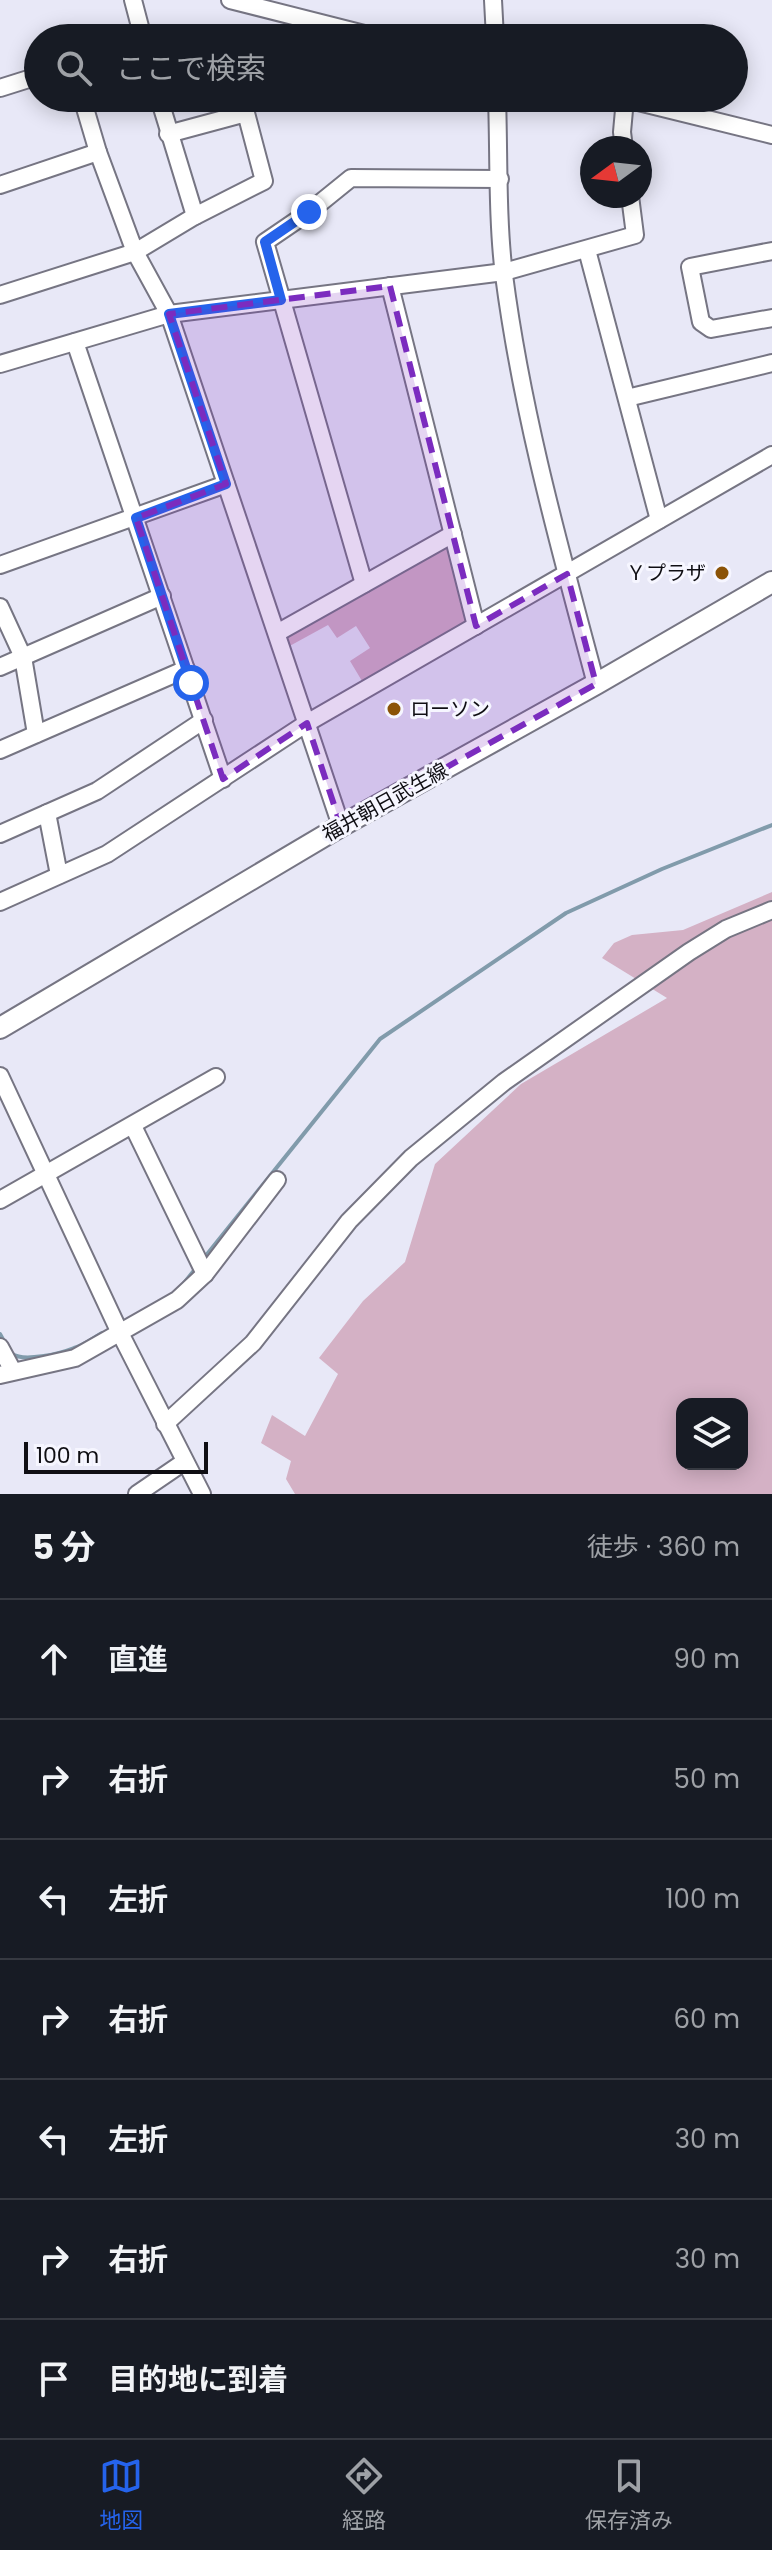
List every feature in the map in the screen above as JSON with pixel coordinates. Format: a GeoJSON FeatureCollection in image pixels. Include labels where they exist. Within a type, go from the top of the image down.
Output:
{"type":"FeatureCollection","features":[{"type":"Feature","properties":{"kind":"main road","name":"福井朝日武生線"},"geometry":{"type":"LineString","coordinates":[[0,1028],[341,826],[772,582]]}},
{"type":"Feature","properties":{"kind":"street"},"geometry":{"type":"LineString","coordinates":[[133,0],[139,24]]}},
{"type":"Feature","properties":{"kind":"street"},"geometry":{"type":"LineString","coordinates":[[230,0],[325,24]]}},
{"type":"Feature","properties":{"kind":"street"},"geometry":{"type":"LineString","coordinates":[[493,0],[494,24]]}},
{"type":"Feature","properties":{"kind":"street"},"geometry":{"type":"LineString","coordinates":[[0,88],[24,80]]}},
{"type":"Feature","properties":{"kind":"street"},"geometry":{"type":"LineString","coordinates":[[86,112],[135,252],[169,314],[341,826]]}},
{"type":"Feature","properties":{"kind":"street"},"geometry":{"type":"LineString","coordinates":[[162,112],[195,216]]}},
{"type":"Feature","properties":{"kind":"street"},"geometry":{"type":"LineString","coordinates":[[498,112],[504,272],[524,398],[596,684]]}},
{"type":"Feature","properties":{"kind":"street"},"geometry":{"type":"LineString","coordinates":[[622,136],[623,112]]}},
{"type":"Feature","properties":{"kind":"street"},"geometry":{"type":"LineString","coordinates":[[680,112],[772,135]]}},
{"type":"Feature","properties":{"kind":"street"},"geometry":{"type":"LineString","coordinates":[[0,295],[135,252],[195,216],[264,181],[246,113],[168,134]]}},
{"type":"Feature","properties":{"kind":"street"},"geometry":{"type":"LineString","coordinates":[[0,185],[98,152]]}},
{"type":"Feature","properties":{"kind":"street"},"geometry":{"type":"LineString","coordinates":[[364,584],[265,242],[351,178],[500,179]]}},
{"type":"Feature","properties":{"kind":"street"},"geometry":{"type":"LineString","coordinates":[[0,364],[169,314],[504,272],[635,235],[632,208]]}},
{"type":"Feature","properties":{"kind":"street"},"geometry":{"type":"LineString","coordinates":[[587,250],[659,520]]}},
{"type":"Feature","properties":{"kind":"street"},"geometry":{"type":"LineString","coordinates":[[772,251],[690,267],[701,322],[711,329],[772,318]]}},
{"type":"Feature","properties":{"kind":"street"},"geometry":{"type":"LineString","coordinates":[[390,286],[476,626]]}},
{"type":"Feature","properties":{"kind":"street"},"geometry":{"type":"LineString","coordinates":[[75,342],[223,779]]}},
{"type":"Feature","properties":{"kind":"street"},"geometry":{"type":"LineString","coordinates":[[627,398],[772,363]]}},
{"type":"Feature","properties":{"kind":"street"},"geometry":{"type":"LineString","coordinates":[[0,902],[107,854],[307,723],[772,455]]}},
{"type":"Feature","properties":{"kind":"street"},"geometry":{"type":"LineString","coordinates":[[0,565],[226,484]]}},
{"type":"Feature","properties":{"kind":"street"},"geometry":{"type":"LineString","coordinates":[[277,633],[453,534]]}},
{"type":"Feature","properties":{"kind":"street"},"geometry":{"type":"LineString","coordinates":[[0,667],[162,596]]}},
{"type":"Feature","properties":{"kind":"street"},"geometry":{"type":"LineString","coordinates":[[0,607],[23,657],[36,734]]}},
{"type":"Feature","properties":{"kind":"street"},"geometry":{"type":"LineString","coordinates":[[0,750],[186,669]]}},
{"type":"Feature","properties":{"kind":"street"},"geometry":{"type":"LineString","coordinates":[[0,834],[97,791],[204,720]]}},
{"type":"Feature","properties":{"kind":"street"},"geometry":{"type":"LineString","coordinates":[[47,813],[59,875]]}},
{"type":"Feature","properties":{"kind":"street"},"geometry":{"type":"LineString","coordinates":[[165,1424],[253,1343],[349,1221],[411,1158],[504,1082],[689,952],[726,929],[772,910]]}},
{"type":"Feature","properties":{"kind":"street"},"geometry":{"type":"LineString","coordinates":[[0,1076],[120,1333],[202,1494]]}},
{"type":"Feature","properties":{"kind":"street"},"geometry":{"type":"LineString","coordinates":[[0,1200],[216,1077]]}},
{"type":"Feature","properties":{"kind":"street"},"geometry":{"type":"LineString","coordinates":[[133,1126],[205,1274]]}},
{"type":"Feature","properties":{"kind":"street"},"geometry":{"type":"LineString","coordinates":[[0,1347],[7,1373],[75,1358],[177,1300],[205,1274],[277,1180]]}},
{"type":"Feature","properties":{"kind":"street"},"geometry":{"type":"LineString","coordinates":[[137,1494],[184,1462]]}},
{"type":"Feature","properties":{"kind":"highlighted area"},"geometry":{"type":"Polygon","coordinates":[[[390,286],[476,626],[567,574],[596,684],[341,826],[307,723],[223,779],[136,518],[226,484],[169,314],[390,286]]]}},
{"type":"Feature","properties":{"kind":"shaded area"},"geometry":{"type":"Polygon","coordinates":[[[450,544],[468,620],[362,681],[350,661],[370,648],[356,626],[337,638],[328,625],[286,648],[282,637],[450,544]]]}},
{"type":"Feature","properties":{"kind":"shaded area"},"geometry":{"type":"Polygon","coordinates":[[[772,892],[772,1494],[295,1494],[286,1479],[291,1461],[261,1443],[272,1415],[305,1436],[338,1374],[319,1358],[363,1301],[405,1262],[435,1164],[521,1084],[667,998],[602,958],[614,943],[632,935],[683,930],[772,892]]]}},
{"type":"Feature","properties":{"kind":"waterway"},"geometry":{"type":"LineString","coordinates":[[204,1258],[380,1039],[566,913],[662,869],[772,825]]}},
{"type":"Feature","properties":{"kind":"waterway"},"geometry":{"type":"LineString","coordinates":[[184,1283],[196,1268]]}},
{"type":"Feature","properties":{"kind":"waterway"},"geometry":{"type":"LineString","coordinates":[[12,1354],[25,1357],[51,1355],[78,1347],[102,1333]]}},
{"type":"Feature","properties":{"kind":"waterway"},"geometry":{"type":"LineString","coordinates":[[0,1334],[5,1343]]}},
{"type":"Feature","properties":{"kind":"place","name":"Ｙプラザ"},"geometry":{"type":"Point","coordinates":[722,573]}},
{"type":"Feature","properties":{"kind":"place","name":"ローソン"},"geometry":{"type":"Point","coordinates":[394,709]}},
{"type":"Feature","properties":{"kind":"route"},"geometry":{"type":"LineString","coordinates":[[191,683],[136,518],[226,484],[169,314],[281,300],[265,242],[309,212]]}}]}
